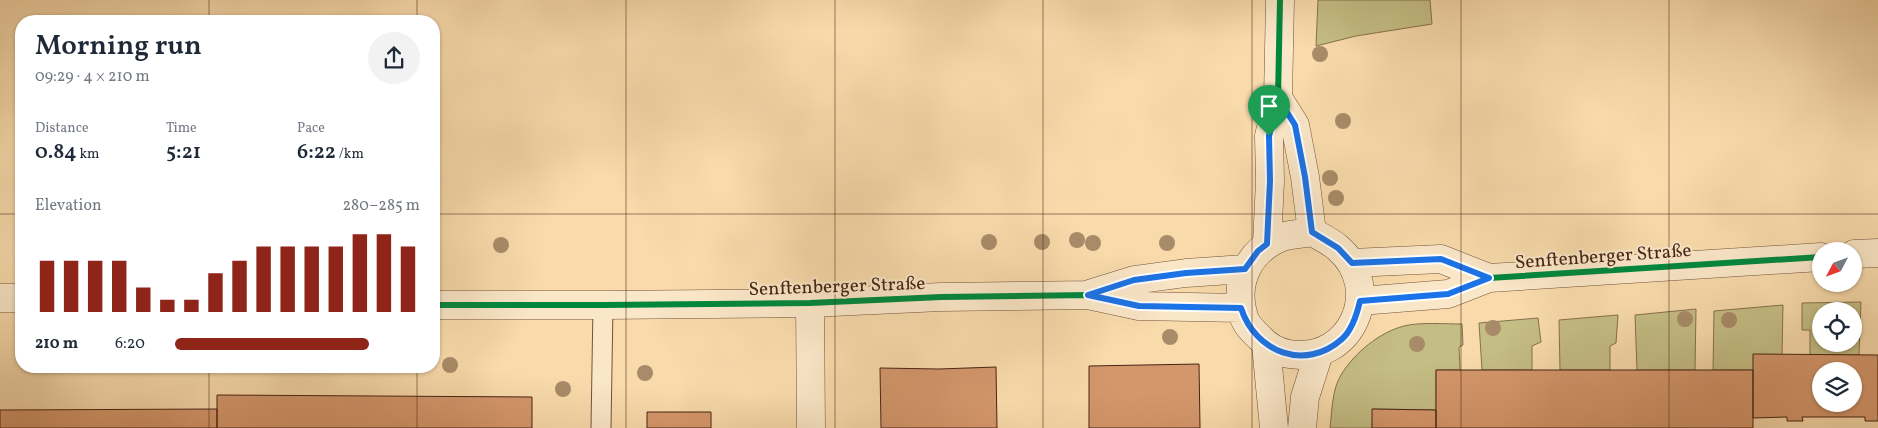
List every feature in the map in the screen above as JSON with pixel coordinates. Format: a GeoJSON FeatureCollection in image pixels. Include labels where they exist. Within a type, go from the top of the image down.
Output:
{"type":"FeatureCollection","features":[{"type":"Feature","properties":{"kind":"street"},"geometry":{"type":"LineString","coordinates":[[1267,244],[1270,181],[1269,136],[1278,98],[1280,0]]}},
{"type":"Feature","properties":{"kind":"street"},"geometry":{"type":"LineString","coordinates":[[1278,98],[1295,125],[1305,177],[1312,232]]}},
{"type":"Feature","properties":{"kind":"street"},"geometry":{"type":"LineString","coordinates":[[1312,232],[1338,248],[1352,263],[1358,278],[1360,301],[1357,317],[1343,339],[1319,353],[1302,356],[1279,352],[1266,345],[1245,321],[1241,308],[1240,288],[1245,269],[1258,251],[1267,244],[1284,236],[1312,232]]}},
{"type":"Feature","properties":{"kind":"street"},"geometry":{"type":"LineString","coordinates":[[1862,254],[1878,253]]}},
{"type":"Feature","properties":{"kind":"street","name":"Senftenberger Straße"},"geometry":{"type":"LineString","coordinates":[[1360,301],[1448,294],[1489,278],[1812,257]]}},
{"type":"Feature","properties":{"kind":"street","name":"Senftenberger Straße"},"geometry":{"type":"LineString","coordinates":[[1352,263],[1441,259],[1489,278]]}},
{"type":"Feature","properties":{"kind":"street","name":"Senftenberger Straße"},"geometry":{"type":"LineString","coordinates":[[1088,295],[1134,280],[1186,273],[1245,269]]}},
{"type":"Feature","properties":{"kind":"street","name":"Senftenberger Straße"},"geometry":{"type":"LineString","coordinates":[[440,305],[602,306],[810,303],[941,297],[1088,295],[1139,306],[1241,308]]}},
{"type":"Feature","properties":{"kind":"street"},"geometry":{"type":"LineString","coordinates":[[0,298],[15,298]]}},
{"type":"Feature","properties":{"kind":"street"},"geometry":{"type":"LineString","coordinates":[[810,303],[810,428]]}},
{"type":"Feature","properties":{"kind":"street"},"geometry":{"type":"LineString","coordinates":[[1266,345],[1274,428]]}},
{"type":"Feature","properties":{"kind":"street"},"geometry":{"type":"LineString","coordinates":[[1302,428],[1305,397],[1319,353]]}},
{"type":"Feature","properties":{"kind":"lane"},"geometry":{"type":"LineString","coordinates":[[601,428],[602,306]]}},
{"type":"Feature","properties":{"kind":"shaded area"},"geometry":{"type":"Polygon","coordinates":[[[1318,0],[1430,0],[1432,24],[1356,36],[1316,46],[1318,0]]]}},
{"type":"Feature","properties":{"kind":"shaded area"},"geometry":{"type":"Polygon","coordinates":[[[1802,303],[1812,303],[1812,352],[1859,352],[1859,355],[1810,355],[1810,330],[1802,330],[1802,303]]]}},
{"type":"Feature","properties":{"kind":"shaded area"},"geometry":{"type":"Polygon","coordinates":[[[1783,305],[1782,355],[1753,370],[1713,370],[1714,311],[1783,305]]]}},
{"type":"Feature","properties":{"kind":"shaded area"},"geometry":{"type":"Polygon","coordinates":[[[1696,309],[1695,370],[1637,370],[1635,315],[1696,309]]]}},
{"type":"Feature","properties":{"kind":"shaded area"},"geometry":{"type":"Polygon","coordinates":[[[1618,315],[1616,343],[1610,346],[1610,370],[1560,370],[1559,320],[1618,315]]]}},
{"type":"Feature","properties":{"kind":"shaded area"},"geometry":{"type":"Polygon","coordinates":[[[1538,318],[1541,342],[1532,346],[1532,370],[1482,370],[1479,323],[1538,318]]]}},
{"type":"Feature","properties":{"kind":"shaded area"},"geometry":{"type":"Polygon","coordinates":[[[1462,324],[1463,345],[1459,347],[1460,370],[1436,370],[1436,410],[1373,409],[1372,428],[1330,428],[1333,401],[1338,381],[1346,367],[1368,344],[1386,333],[1404,326],[1462,324]]]}},
{"type":"Feature","properties":{"kind":"building"},"geometry":{"type":"Polygon","coordinates":[[[1753,354],[1878,355],[1878,421],[1865,421],[1865,417],[1802,417],[1803,421],[1787,421],[1787,417],[1753,418],[1753,354]]]}},
{"type":"Feature","properties":{"kind":"building"},"geometry":{"type":"Polygon","coordinates":[[[1199,364],[1200,428],[1089,428],[1089,366],[1199,364]]]}},
{"type":"Feature","properties":{"kind":"building"},"geometry":{"type":"Polygon","coordinates":[[[996,367],[997,428],[881,428],[880,368],[939,369],[996,367]]]}},
{"type":"Feature","properties":{"kind":"building"},"geometry":{"type":"Polygon","coordinates":[[[1436,370],[1753,370],[1753,428],[1436,428],[1436,370]]]}},
{"type":"Feature","properties":{"kind":"building"},"geometry":{"type":"Polygon","coordinates":[[[217,395],[532,397],[532,428],[217,428],[217,395]]]}},
{"type":"Feature","properties":{"kind":"building"},"geometry":{"type":"Polygon","coordinates":[[[217,409],[217,428],[0,428],[0,410],[217,409]]]}},
{"type":"Feature","properties":{"kind":"building"},"geometry":{"type":"Polygon","coordinates":[[[1372,409],[1436,410],[1436,428],[1372,428],[1372,409]]]}},
{"type":"Feature","properties":{"kind":"building"},"geometry":{"type":"Polygon","coordinates":[[[647,412],[711,412],[711,428],[647,428],[647,412]]]}},
{"type":"Feature","properties":{"kind":"cycle path"},"geometry":{"type":"LineString","coordinates":[[1267,244],[1270,181],[1269,136],[1278,98],[1280,0]]}},
{"type":"Feature","properties":{"kind":"cycle path"},"geometry":{"type":"LineString","coordinates":[[1360,301],[1448,294],[1489,278],[1812,258]]}},
{"type":"Feature","properties":{"kind":"cycle path"},"geometry":{"type":"LineString","coordinates":[[440,305],[810,303],[941,297],[1088,295],[1139,306],[1241,308]]}},
{"type":"Feature","properties":{"kind":"route"},"geometry":{"type":"LineString","coordinates":[[1278,98],[1295,125],[1305,177],[1312,232],[1338,248],[1352,263],[1441,259],[1489,278],[1448,294],[1360,301],[1357,317],[1343,339],[1319,353],[1302,356],[1279,352],[1266,345],[1245,321],[1241,308],[1139,306],[1088,295],[1134,280],[1186,273],[1245,269],[1258,251],[1267,244],[1270,181],[1269,136],[1278,98]]}}]}
